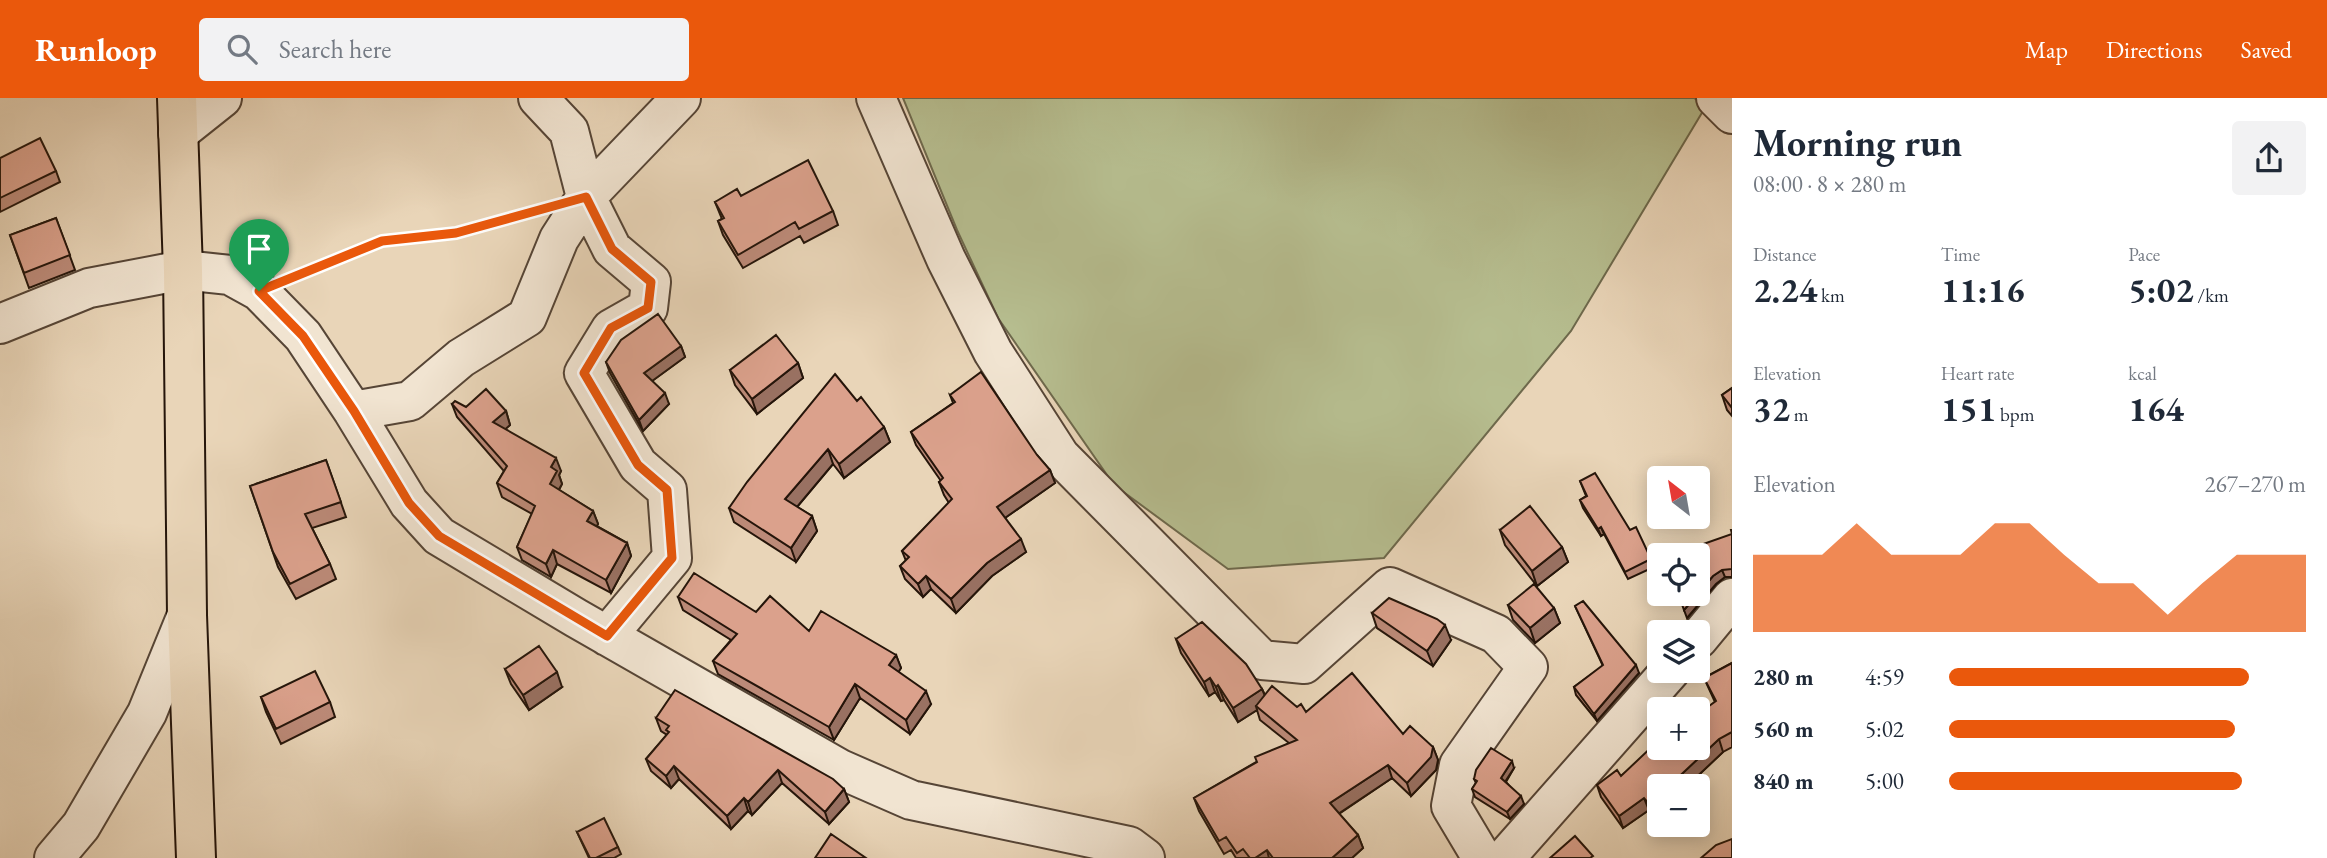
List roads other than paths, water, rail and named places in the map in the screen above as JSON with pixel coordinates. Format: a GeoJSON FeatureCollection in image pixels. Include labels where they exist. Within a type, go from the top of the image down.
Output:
{"type":"FeatureCollection","features":[{"type":"Feature","properties":{"kind":"main road"},"geometry":{"type":"LineString","coordinates":[[178,116],[183,270],[187,615],[196,858]]}},
{"type":"Feature","properties":{"kind":"street"},"geometry":{"type":"LineString","coordinates":[[178,116],[222,98]]}},
{"type":"Feature","properties":{"kind":"street"},"geometry":{"type":"LineString","coordinates":[[538,98],[569,131],[586,197],[612,249],[651,282],[648,308],[611,328],[584,373],[638,465],[667,490],[672,558],[607,636]]}},
{"type":"Feature","properties":{"kind":"street"},"geometry":{"type":"LineString","coordinates":[[354,411],[410,401],[461,358],[527,317],[559,239],[586,197],[681,98]]}},
{"type":"Feature","properties":{"kind":"street"},"geometry":{"type":"LineString","coordinates":[[876,98],[946,259],[993,352],[1060,456],[1262,660],[1304,664],[1390,587],[1496,634],[1528,667],[1460,765],[1451,806],[1482,858]]}},
{"type":"Feature","properties":{"kind":"street"},"geometry":{"type":"LineString","coordinates":[[1716,98],[1732,114]]}},
{"type":"Feature","properties":{"kind":"street"},"geometry":{"type":"LineString","coordinates":[[0,324],[89,288],[183,270],[229,275],[259,291],[303,336],[354,411],[409,503],[439,536],[840,769],[911,800],[1129,846],[1145,858]]}},
{"type":"Feature","properties":{"kind":"street"},"geometry":{"type":"LineString","coordinates":[[1710,625],[1732,598]]}},
{"type":"Feature","properties":{"kind":"street"},"geometry":{"type":"LineString","coordinates":[[54,858],[81,826],[147,713],[187,615]]}},
{"type":"Feature","properties":{"kind":"street"},"geometry":{"type":"LineString","coordinates":[[1504,858],[1660,683]]}}]}
